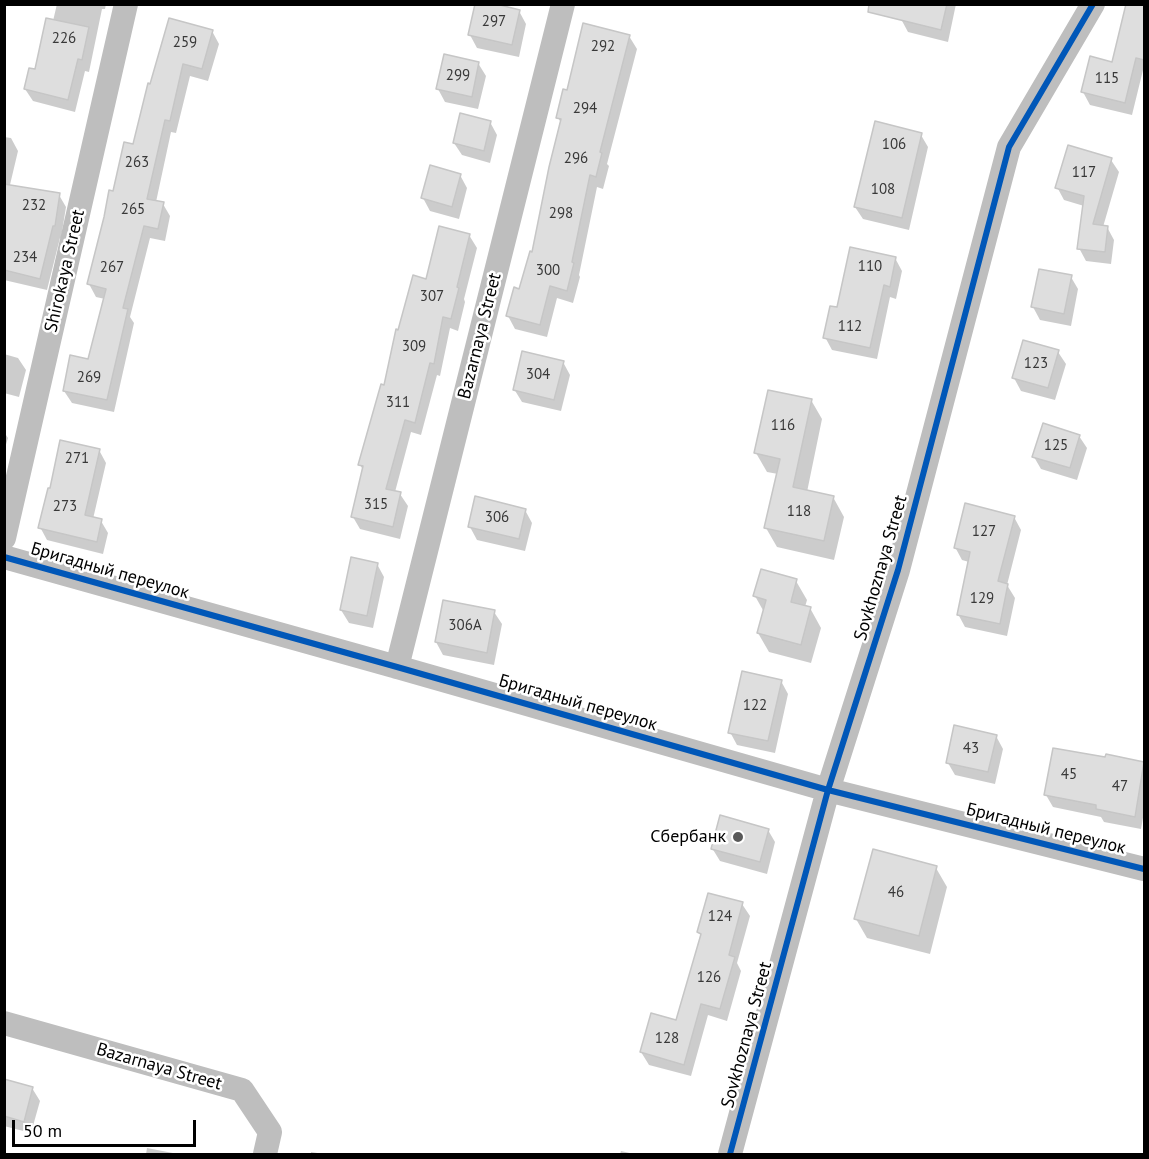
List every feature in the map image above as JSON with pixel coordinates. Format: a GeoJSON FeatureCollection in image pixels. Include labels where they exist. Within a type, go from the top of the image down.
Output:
{"type":"FeatureCollection","features":[{"type":"Feature","properties":{"kind":"street","name":"Shirokaya Street"},"geometry":{"type":"LineString","coordinates":[[4,538],[126,4]]}},
{"type":"Feature","properties":{"kind":"street","name":"Bazarnaya Street"},"geometry":{"type":"LineString","coordinates":[[397,667],[563,4]]}},
{"type":"Feature","properties":{"kind":"street","name":"Sovkhoznaya Street"},"geometry":{"type":"LineString","coordinates":[[730,1155],[828,790],[898,570],[1009,147],[1093,4]]}},
{"type":"Feature","properties":{"kind":"street","name":"Бригадный переулок"},"geometry":{"type":"LineString","coordinates":[[4,557],[828,790],[1144,869]]}},
{"type":"Feature","properties":{"kind":"street","name":"Bazarnaya Street"},"geometry":{"type":"LineString","coordinates":[[4,1023],[242,1090],[270,1132],[265,1155]]}},
{"type":"Feature","properties":{"kind":"building"},"geometry":{"type":"Polygon","coordinates":[[[475,4],[496,4],[520,10],[512,45],[468,35],[475,4]]]}},
{"type":"Feature","properties":{"kind":"building"},"geometry":{"type":"Polygon","coordinates":[[[869,4],[947,4],[941,30],[868,12],[869,4]]]}},
{"type":"Feature","properties":{"kind":"building"},"geometry":{"type":"Polygon","coordinates":[[[1126,4],[1144,4],[1144,60],[1136,58],[1125,103],[1081,92],[1090,56],[1112,62],[1126,4]]]}},
{"type":"Feature","properties":{"kind":"building"},"geometry":{"type":"Polygon","coordinates":[[[46,18],[89,27],[82,60],[78,59],[68,100],[24,89],[29,68],[35,69],[46,18]]]}},
{"type":"Feature","properties":{"kind":"building"},"geometry":{"type":"Polygon","coordinates":[[[169,18],[213,30],[202,69],[183,64],[170,121],[165,120],[147,199],[164,202],[158,229],[144,226],[123,308],[128,309],[107,400],[63,391],[70,355],[88,359],[106,289],[87,284],[109,190],[113,191],[124,142],[133,144],[148,83],[150,84],[169,18]]]}},
{"type":"Feature","properties":{"kind":"building"},"geometry":{"type":"Polygon","coordinates":[[[583,23],[630,35],[600,152],[602,153],[596,177],[590,175],[567,291],[550,286],[540,325],[506,316],[514,287],[519,289],[530,251],[532,252],[561,119],[556,118],[563,89],[567,90],[583,23]]]}},
{"type":"Feature","properties":{"kind":"building"},"geometry":{"type":"Polygon","coordinates":[[[444,54],[479,62],[472,97],[436,89],[444,54]]]}},
{"type":"Feature","properties":{"kind":"building"},"geometry":{"type":"Polygon","coordinates":[[[460,113],[491,121],[484,151],[453,143],[460,113]]]}},
{"type":"Feature","properties":{"kind":"building"},"geometry":{"type":"Polygon","coordinates":[[[875,121],[922,133],[902,218],[854,207],[875,121]]]}},
{"type":"Feature","properties":{"kind":"building"},"geometry":{"type":"Polygon","coordinates":[[[1068,145],[1112,158],[1093,224],[1108,226],[1105,252],[1077,249],[1084,196],[1055,188],[1068,145]]]}},
{"type":"Feature","properties":{"kind":"building"},"geometry":{"type":"Polygon","coordinates":[[[430,165],[461,174],[452,207],[421,198],[430,165]]]}},
{"type":"Feature","properties":{"kind":"building"},"geometry":{"type":"Polygon","coordinates":[[[4,184],[60,193],[55,226],[53,226],[40,279],[4,270],[4,184]]]}},
{"type":"Feature","properties":{"kind":"building"},"geometry":{"type":"Polygon","coordinates":[[[439,226],[470,234],[451,319],[443,317],[434,364],[430,363],[415,423],[405,420],[386,489],[401,492],[393,527],[351,517],[363,466],[358,465],[381,384],[384,385],[396,329],[398,330],[413,275],[426,279],[439,226]]]}},
{"type":"Feature","properties":{"kind":"building"},"geometry":{"type":"Polygon","coordinates":[[[850,247],[896,257],[890,287],[884,285],[870,348],[823,338],[830,306],[837,307],[850,247]]]}},
{"type":"Feature","properties":{"kind":"building"},"geometry":{"type":"Polygon","coordinates":[[[1039,269],[1072,275],[1064,314],[1031,307],[1039,269]]]}},
{"type":"Feature","properties":{"kind":"building"},"geometry":{"type":"Polygon","coordinates":[[[1023,340],[1059,350],[1048,388],[1012,378],[1023,340]]]}},
{"type":"Feature","properties":{"kind":"building"},"geometry":{"type":"Polygon","coordinates":[[[522,351],[564,361],[554,400],[513,390],[522,351]]]}},
{"type":"Feature","properties":{"kind":"building"},"geometry":{"type":"Polygon","coordinates":[[[768,390],[812,399],[793,487],[834,496],[824,541],[764,528],[780,459],[754,453],[768,390]]]}},
{"type":"Feature","properties":{"kind":"building"},"geometry":{"type":"Polygon","coordinates":[[[1043,423],[1080,435],[1070,468],[1032,457],[1043,423]]]}},
{"type":"Feature","properties":{"kind":"building"},"geometry":{"type":"Polygon","coordinates":[[[60,440],[100,449],[85,515],[102,519],[97,542],[38,528],[48,488],[50,488],[60,440]]]}},
{"type":"Feature","properties":{"kind":"building"},"geometry":{"type":"Polygon","coordinates":[[[475,496],[526,509],[519,539],[468,527],[475,496]]]}},
{"type":"Feature","properties":{"kind":"building"},"geometry":{"type":"Polygon","coordinates":[[[965,503],[1015,516],[998,581],[1008,584],[1000,624],[957,615],[970,552],[954,548],[965,503]]]}},
{"type":"Feature","properties":{"kind":"building"},"geometry":{"type":"Polygon","coordinates":[[[351,557],[378,563],[367,616],[340,610],[351,557]]]}},
{"type":"Feature","properties":{"kind":"building"},"geometry":{"type":"Polygon","coordinates":[[[761,569],[797,579],[791,602],[811,607],[801,645],[757,633],[766,600],[753,596],[761,569]]]}},
{"type":"Feature","properties":{"kind":"building"},"geometry":{"type":"Polygon","coordinates":[[[443,600],[495,610],[487,653],[435,642],[443,600]]]}},
{"type":"Feature","properties":{"kind":"building"},"geometry":{"type":"Polygon","coordinates":[[[742,671],[782,680],[768,741],[728,733],[742,671]]]}},
{"type":"Feature","properties":{"kind":"building"},"geometry":{"type":"Polygon","coordinates":[[[954,725],[997,735],[988,772],[946,763],[954,725]]]}},
{"type":"Feature","properties":{"kind":"building"},"geometry":{"type":"Polygon","coordinates":[[[1053,748],[1105,757],[1106,754],[1144,762],[1135,817],[1096,809],[1096,805],[1044,795],[1053,748]]]}},
{"type":"Feature","properties":{"kind":"building"},"geometry":{"type":"Polygon","coordinates":[[[720,815],[769,829],[760,862],[711,849],[720,815]]]}},
{"type":"Feature","properties":{"kind":"building"},"geometry":{"type":"Polygon","coordinates":[[[873,849],[937,866],[919,936],[854,919],[873,849]]]}},
{"type":"Feature","properties":{"kind":"building"},"geometry":{"type":"Polygon","coordinates":[[[708,893],[743,902],[729,955],[735,957],[720,1009],[701,1004],[684,1065],[640,1052],[651,1013],[676,1020],[701,934],[697,932],[708,893]]]}},
{"type":"Feature","properties":{"kind":"building"},"geometry":{"type":"Polygon","coordinates":[[[4,1079],[33,1087],[24,1122],[4,1116],[4,1079]]]}},
{"type":"Feature","properties":{"kind":"cycle path"},"geometry":{"type":"LineString","coordinates":[[730,1154],[828,790],[898,570],[1009,147],[1093,4]]}},
{"type":"Feature","properties":{"kind":"cycle path"},"geometry":{"type":"LineString","coordinates":[[4,557],[828,790],[1144,869]]}},
{"type":"Feature","properties":{"kind":"place","name":"Сбербанк"},"geometry":{"type":"Point","coordinates":[738,837]}}]}
